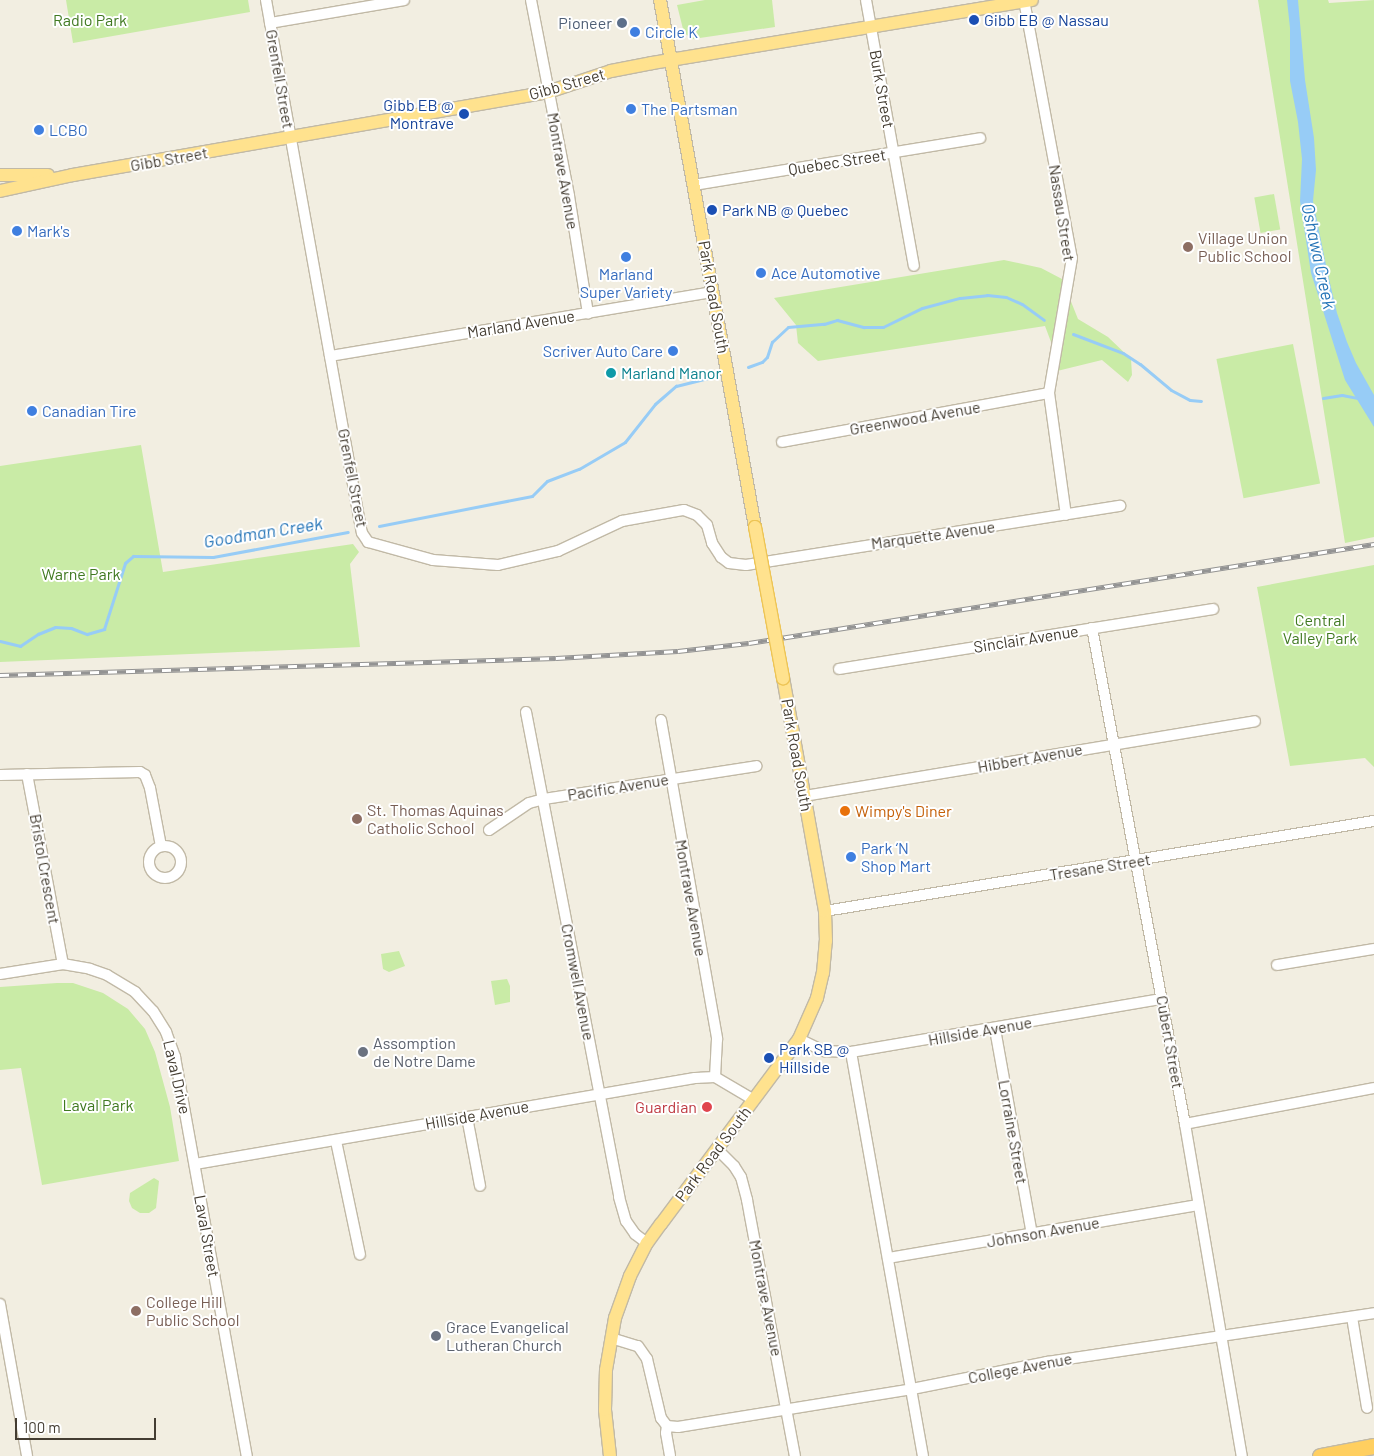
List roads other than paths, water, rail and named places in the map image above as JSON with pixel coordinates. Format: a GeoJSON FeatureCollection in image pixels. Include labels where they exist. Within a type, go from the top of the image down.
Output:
{"type":"FeatureCollection","features":[{"type":"Feature","properties":{"kind":"highway"},"geometry":{"type":"LineString","coordinates":[[1320,1456],[1374,1446]]}},
{"type":"Feature","properties":{"kind":"main road","name":"Park Road South"},"geometry":{"type":"LineString","coordinates":[[610,1456],[605,1388],[611,1338],[623,1293],[647,1243],[798,1040],[812,1010],[823,973],[826,941],[825,912],[660,0]]}},
{"type":"Feature","properties":{"kind":"main road","name":"Gibb Street"},"geometry":{"type":"LineString","coordinates":[[0,191],[73,175],[548,92],[612,71],[670,60],[1027,0]]}},
{"type":"Feature","properties":{"kind":"main road","name":"Gibb Street"},"geometry":{"type":"LineString","coordinates":[[0,175],[73,175]]}},
{"type":"Feature","properties":{"kind":"street","name":"Grenfell Street"},"geometry":{"type":"LineString","coordinates":[[266,0],[361,525],[368,542],[433,560],[498,564],[558,551],[622,521],[684,510],[696,515],[707,524],[712,544],[721,557],[729,563],[746,565]]}},
{"type":"Feature","properties":{"kind":"street"},"geometry":{"type":"LineString","coordinates":[[270,23],[402,0]]}},
{"type":"Feature","properties":{"kind":"street","name":"Montrave Avenue"},"geometry":{"type":"LineString","coordinates":[[531,0],[588,313]]}},
{"type":"Feature","properties":{"kind":"street","name":"Burk Street"},"geometry":{"type":"LineString","coordinates":[[866,0],[914,266]]}},
{"type":"Feature","properties":{"kind":"street","name":"Nassau Street"},"geometry":{"type":"LineString","coordinates":[[1027,0],[1072,258],[1049,393],[1066,515]]}},
{"type":"Feature","properties":{"kind":"street","name":"Quebec Street"},"geometry":{"type":"LineString","coordinates":[[694,185],[980,138]]}},
{"type":"Feature","properties":{"kind":"street","name":"Marland Avenue"},"geometry":{"type":"LineString","coordinates":[[330,356],[712,292]]}},
{"type":"Feature","properties":{"kind":"street","name":"Greenwood Avenue"},"geometry":{"type":"LineString","coordinates":[[782,442],[1049,393]]}},
{"type":"Feature","properties":{"kind":"street","name":"Marquette Avenue"},"geometry":{"type":"LineString","coordinates":[[746,565],[1120,506]]}},
{"type":"Feature","properties":{"kind":"street","name":"Sinclair Avenue"},"geometry":{"type":"LineString","coordinates":[[839,669],[1213,609]]}},
{"type":"Feature","properties":{"kind":"street","name":"Cubert Street"},"geometry":{"type":"LineString","coordinates":[[1092,628],[1185,1124],[1242,1456]]}},
{"type":"Feature","properties":{"kind":"street","name":"Cromwell Avenue"},"geometry":{"type":"LineString","coordinates":[[526,712],[619,1197],[626,1221],[635,1234],[647,1243]]}},
{"type":"Feature","properties":{"kind":"street","name":"Montrave Avenue"},"geometry":{"type":"LineString","coordinates":[[661,720],[669,778],[717,1039],[715,1077]]}},
{"type":"Feature","properties":{"kind":"street","name":"Hibbert Avenue"},"geometry":{"type":"LineString","coordinates":[[804,796],[1255,721]]}},
{"type":"Feature","properties":{"kind":"street","name":"Pacific Avenue"},"geometry":{"type":"LineString","coordinates":[[489,830],[530,803],[544,799],[669,778],[756,766]]}},
{"type":"Feature","properties":{"kind":"street"},"geometry":{"type":"LineString","coordinates":[[0,774],[134,771],[145,775],[150,788],[161,846]]}},
{"type":"Feature","properties":{"kind":"street","name":"Bristol Crescent"},"geometry":{"type":"LineString","coordinates":[[27,774],[62,964]]}},
{"type":"Feature","properties":{"kind":"street","name":"Tresane Street"},"geometry":{"type":"LineString","coordinates":[[825,912],[1374,821]]}},
{"type":"Feature","properties":{"kind":"street"},"geometry":{"type":"LineString","coordinates":[[1277,965],[1374,949]]}},
{"type":"Feature","properties":{"kind":"street","name":"Laval Drive"},"geometry":{"type":"LineString","coordinates":[[0,974],[62,964],[79,966],[108,975],[135,992],[154,1010],[171,1044],[195,1164]]}},
{"type":"Feature","properties":{"kind":"street","name":"Hillside Avenue"},"geometry":{"type":"LineString","coordinates":[[798,1040],[824,1051],[851,1052],[995,1029],[1162,999]]}},
{"type":"Feature","properties":{"kind":"street","name":"Lorraine Street"},"geometry":{"type":"LineString","coordinates":[[995,1029],[1032,1235]]}},
{"type":"Feature","properties":{"kind":"street"},"geometry":{"type":"LineString","coordinates":[[851,1052],[923,1456]]}},
{"type":"Feature","properties":{"kind":"street"},"geometry":{"type":"LineString","coordinates":[[715,1077],[754,1100]]}},
{"type":"Feature","properties":{"kind":"street","name":"Hillside Avenue"},"geometry":{"type":"LineString","coordinates":[[195,1164],[336,1141],[599,1093],[675,1081],[715,1077]]}},
{"type":"Feature","properties":{"kind":"street"},"geometry":{"type":"LineString","coordinates":[[1185,1124],[1374,1088]]}},
{"type":"Feature","properties":{"kind":"street"},"geometry":{"type":"LineString","coordinates":[[467,1117],[480,1186]]}},
{"type":"Feature","properties":{"kind":"street"},"geometry":{"type":"LineString","coordinates":[[336,1141],[360,1255]]}},
{"type":"Feature","properties":{"kind":"street","name":"Montrave Avenue"},"geometry":{"type":"LineString","coordinates":[[717,1149],[737,1172],[747,1200],[796,1456]]}},
{"type":"Feature","properties":{"kind":"street","name":"Laval Street"},"geometry":{"type":"LineString","coordinates":[[195,1164],[247,1456]]}},
{"type":"Feature","properties":{"kind":"street","name":"Johnson Avenue"},"geometry":{"type":"LineString","coordinates":[[888,1258],[1032,1235],[1198,1205]]}},
{"type":"Feature","properties":{"kind":"street"},"geometry":{"type":"LineString","coordinates":[[0,1304],[27,1456]]}},
{"type":"Feature","properties":{"kind":"street","name":"College Avenue"},"geometry":{"type":"LineString","coordinates":[[667,1426],[678,1427],[912,1389],[1047,1362],[1374,1313]]}},
{"type":"Feature","properties":{"kind":"street"},"geometry":{"type":"LineString","coordinates":[[1352,1317],[1367,1408]]}},
{"type":"Feature","properties":{"kind":"street"},"geometry":{"type":"LineString","coordinates":[[611,1338],[638,1346],[648,1359],[661,1418],[667,1426],[666,1433],[670,1456]]}},
{"type":"Feature","properties":{"kind":"water","name":"Oshawa Creek"},"geometry":{"type":"Polygon","coordinates":[[[1287,0],[1298,0],[1305,80],[1314,138],[1316,170],[1313,201],[1327,270],[1337,313],[1347,342],[1356,363],[1374,395],[1374,427],[1345,380],[1311,273],[1300,201],[1302,159],[1298,122],[1290,81],[1290,28],[1287,0]]]}},
{"type":"Feature","properties":{"kind":"waterway","name":"Goodman Creek"},"geometry":{"type":"LineString","coordinates":[[748,367],[762,362],[767,357],[772,342],[788,327],[824,324],[837,320],[864,327],[883,327],[922,308],[960,298],[987,295],[1006,297],[1022,304],[1044,320]]}},
{"type":"Feature","properties":{"kind":"waterway","name":"Goodman Creek"},"geometry":{"type":"LineString","coordinates":[[1073,334],[1123,353],[1140,364],[1171,390],[1190,400],[1201,401]]}},
{"type":"Feature","properties":{"kind":"waterway","name":"Goodman Creek"},"geometry":{"type":"LineString","coordinates":[[379,526],[532,496],[547,481],[579,469],[625,442],[655,404],[676,386],[707,378]]}},
{"type":"Feature","properties":{"kind":"waterway","name":"Goodman Creek"},"geometry":{"type":"LineString","coordinates":[[1323,398],[1342,395],[1357,398]]}},
{"type":"Feature","properties":{"kind":"waterway","name":"Goodman Creek"},"geometry":{"type":"LineString","coordinates":[[0,641],[20,646],[38,634],[55,627],[71,628],[87,634],[104,629],[125,563],[133,556],[213,557],[348,532]]}},
{"type":"Feature","properties":{"kind":"railway"},"geometry":{"type":"LineString","coordinates":[[0,675],[556,658],[678,651],[749,643],[1374,544]]}},
{"type":"Feature","properties":{"kind":"place","name":"Gibb EB @ Nassau"},"geometry":{"type":"Point","coordinates":[974,20]}},
{"type":"Feature","properties":{"kind":"place","name":"Pioneer"},"geometry":{"type":"Point","coordinates":[622,23]}},
{"type":"Feature","properties":{"kind":"place","name":"Circle K"},"geometry":{"type":"Point","coordinates":[635,32]}},
{"type":"Feature","properties":{"kind":"place","name":"The Partsman"},"geometry":{"type":"Point","coordinates":[631,109]}},
{"type":"Feature","properties":{"kind":"place","name":"Gibb EB @ Montrave"},"geometry":{"type":"Point","coordinates":[464,114]}},
{"type":"Feature","properties":{"kind":"place","name":"LCBO"},"geometry":{"type":"Point","coordinates":[39,130]}},
{"type":"Feature","properties":{"kind":"place","name":"Park NB @ Quebec"},"geometry":{"type":"Point","coordinates":[712,210]}},
{"type":"Feature","properties":{"kind":"place","name":"Mark's"},"geometry":{"type":"Point","coordinates":[17,231]}},
{"type":"Feature","properties":{"kind":"place","name":"Village Union Public School"},"geometry":{"type":"Point","coordinates":[1188,247]}},
{"type":"Feature","properties":{"kind":"place","name":"Marland Super Variety"},"geometry":{"type":"Point","coordinates":[626,257]}},
{"type":"Feature","properties":{"kind":"place","name":"Ace Automotive"},"geometry":{"type":"Point","coordinates":[761,273]}},
{"type":"Feature","properties":{"kind":"place","name":"Scriver Auto Care"},"geometry":{"type":"Point","coordinates":[673,351]}},
{"type":"Feature","properties":{"kind":"place","name":"Marland Manor"},"geometry":{"type":"Point","coordinates":[611,373]}},
{"type":"Feature","properties":{"kind":"place","name":"Canadian Tire"},"geometry":{"type":"Point","coordinates":[32,411]}},
{"type":"Feature","properties":{"kind":"place","name":"Wimpy's Diner"},"geometry":{"type":"Point","coordinates":[845,811]}},
{"type":"Feature","properties":{"kind":"place","name":"St. Thomas Aquinas Catholic School"},"geometry":{"type":"Point","coordinates":[357,819]}},
{"type":"Feature","properties":{"kind":"place","name":"Park ‘N Shop Mart"},"geometry":{"type":"Point","coordinates":[851,857]}},
{"type":"Feature","properties":{"kind":"place","name":"Assomption de Notre Dame"},"geometry":{"type":"Point","coordinates":[363,1052]}},
{"type":"Feature","properties":{"kind":"place","name":"Park SB @ Hillside"},"geometry":{"type":"Point","coordinates":[769,1058]}},
{"type":"Feature","properties":{"kind":"place","name":"Guardian"},"geometry":{"type":"Point","coordinates":[707,1107]}},
{"type":"Feature","properties":{"kind":"place","name":"College Hill Public School"},"geometry":{"type":"Point","coordinates":[136,1311]}},
{"type":"Feature","properties":{"kind":"place","name":"Grace Evangelical Lutheran Church"},"geometry":{"type":"Point","coordinates":[436,1336]}},
{"type":"Feature","properties":{"kind":"park label","name":"Radio Park"},"geometry":{"type":"Point","coordinates":[90,20]}},
{"type":"Feature","properties":{"kind":"park label","name":"Warne Park"},"geometry":{"type":"Point","coordinates":[81,574]}},
{"type":"Feature","properties":{"kind":"park label","name":"Central Valley Park"},"geometry":{"type":"Point","coordinates":[1320,629]}},
{"type":"Feature","properties":{"kind":"park label","name":"Laval Park"},"geometry":{"type":"Point","coordinates":[98,1105]}}]}
